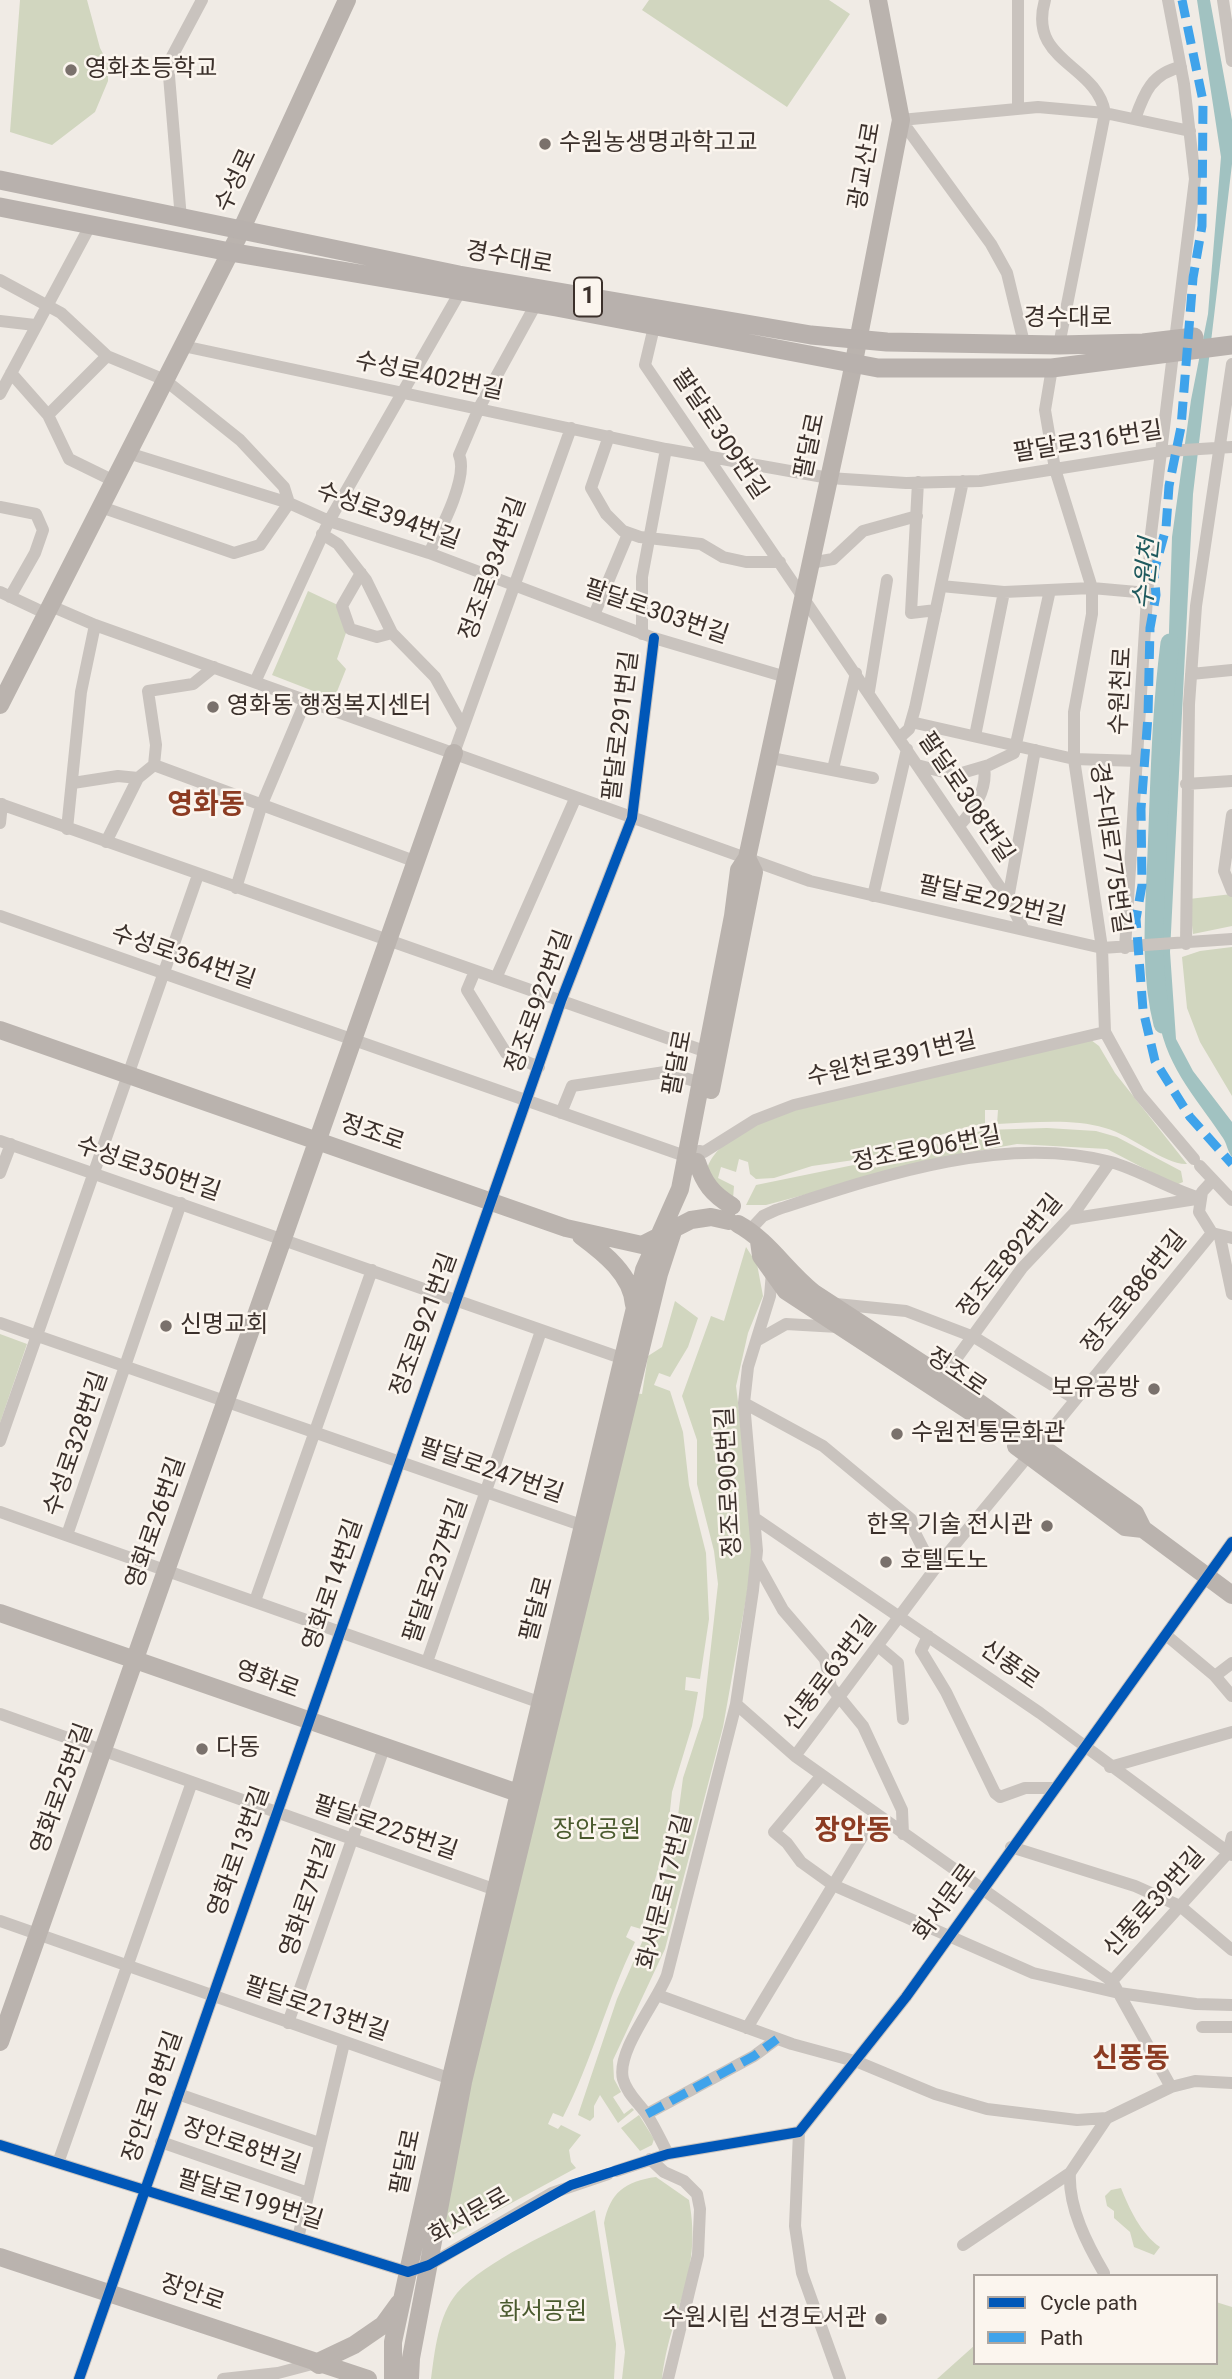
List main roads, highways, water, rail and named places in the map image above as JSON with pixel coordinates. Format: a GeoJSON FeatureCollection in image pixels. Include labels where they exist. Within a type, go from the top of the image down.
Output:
{"type":"FeatureCollection","features":[{"type":"Feature","properties":{"kind":"main road","name":"수성로"},"geometry":{"type":"LineString","coordinates":[[0,705],[230,252],[347,0]]}},
{"type":"Feature","properties":{"kind":"main road","name":"광교산로"},"geometry":{"type":"LineString","coordinates":[[859,340],[901,120],[878,0]]}},
{"type":"Feature","properties":{"kind":"main road","name":"경수대로"},"geometry":{"type":"LineString","coordinates":[[0,180],[459,275],[811,335],[859,340],[1178,346]]}},
{"type":"Feature","properties":{"kind":"main road","name":"경수대로"},"geometry":{"type":"LineString","coordinates":[[0,207],[230,252],[536,304],[878,368],[1052,368],[1178,346]]}},
{"type":"Feature","properties":{"kind":"main road","name":"팔달로"},"geometry":{"type":"LineString","coordinates":[[694,1156],[701,1083],[738,870],[747,858],[771,758],[803,595],[859,340]]}},
{"type":"Feature","properties":{"kind":"main road","name":"1"},"geometry":{"type":"LineString","coordinates":[[1178,346],[1231,343]]}},
{"type":"Feature","properties":{"kind":"main road","name":"정조로934번길"},"geometry":{"type":"LineString","coordinates":[[283,1239],[454,753]]}},
{"type":"Feature","properties":{"kind":"main road","name":"팔달로"},"geometry":{"type":"LineString","coordinates":[[393,2379],[393,2342],[402,2298],[518,1793],[547,1705],[668,1231],[680,1189],[694,1156],[754,872],[747,858]]}},
{"type":"Feature","properties":{"kind":"main road","name":"정조로"},"geometry":{"type":"LineString","coordinates":[[0,1030],[572,1230],[642,1245],[668,1231],[711,1217],[742,1223],[773,1248],[798,1280],[943,1377],[1033,1451]]}},
{"type":"Feature","properties":{"kind":"main road"},"geometry":{"type":"LineString","coordinates":[[694,1156],[709,1190],[742,1223]]}},
{"type":"Feature","properties":{"kind":"main road","name":"정조로"},"geometry":{"type":"LineString","coordinates":[[742,1223],[786,1291],[804,1305],[1135,1513],[1143,1529],[1232,1595]]}},
{"type":"Feature","properties":{"kind":"main road"},"geometry":{"type":"LineString","coordinates":[[572,1230],[604,1253],[619,1270],[634,1292],[635,1316]]}},
{"type":"Feature","properties":{"kind":"main road","name":"팔달로"},"geometry":{"type":"LineString","coordinates":[[410,2379],[411,2358],[463,2082],[584,1526],[644,1270],[668,1231]]}},
{"type":"Feature","properties":{"kind":"main road","name":"영화로26번길"},"geometry":{"type":"LineString","coordinates":[[135,1660],[283,1239]]}},
{"type":"Feature","properties":{"kind":"main road","name":"영화로"},"geometry":{"type":"LineString","coordinates":[[0,1612],[518,1793]]}},
{"type":"Feature","properties":{"kind":"main road","name":"영화로25번길"},"geometry":{"type":"LineString","coordinates":[[0,2042],[135,1660]]}},
{"type":"Feature","properties":{"kind":"main road","name":"장안로"},"geometry":{"type":"LineString","coordinates":[[0,2257],[368,2379]]}},
{"type":"Feature","properties":{"kind":"main road"},"geometry":{"type":"LineString","coordinates":[[335,2379],[316,2362],[355,2345],[383,2325],[402,2298]]}},
{"type":"Feature","properties":{"kind":"water"},"geometry":{"type":"Polygon","coordinates":[[[1197,0],[1210,0],[1232,120],[1232,164],[1193,494],[1170,952],[1176,1039],[1193,1071],[1232,1122],[1232,1157],[1223,1138],[1173,1063],[1157,1009],[1172,537],[1191,400],[1208,314],[1221,157],[1197,0]]]}},
{"type":"Feature","properties":{"kind":"waterway","name":"수원천"},"geometry":{"type":"LineString","coordinates":[[1163,1024],[1154,960],[1154,917],[1163,721],[1170,643]]}},
{"type":"Feature","properties":{"kind":"place","name":"영화초등학교"},"geometry":{"type":"Point","coordinates":[71,70]}},
{"type":"Feature","properties":{"kind":"place","name":"수원농생명과학고교"},"geometry":{"type":"Point","coordinates":[545,144]}},
{"type":"Feature","properties":{"kind":"place","name":"영화동 행정복지센터"},"geometry":{"type":"Point","coordinates":[213,707]}},
{"type":"Feature","properties":{"kind":"place","name":"신명교회"},"geometry":{"type":"Point","coordinates":[166,1326]}},
{"type":"Feature","properties":{"kind":"place","name":"보유공방"},"geometry":{"type":"Point","coordinates":[1154,1389]}},
{"type":"Feature","properties":{"kind":"place","name":"수원전통문화관"},"geometry":{"type":"Point","coordinates":[897,1434]}},
{"type":"Feature","properties":{"kind":"place","name":"한옥 기술 전시관"},"geometry":{"type":"Point","coordinates":[1047,1526]}},
{"type":"Feature","properties":{"kind":"place","name":"호텔도노"},"geometry":{"type":"Point","coordinates":[886,1562]}},
{"type":"Feature","properties":{"kind":"place","name":"다동"},"geometry":{"type":"Point","coordinates":[202,1749]}},
{"type":"Feature","properties":{"kind":"place","name":"수원시립 선경도서관"},"geometry":{"type":"Point","coordinates":[881,2319]}},
{"type":"Feature","properties":{"kind":"district","name":"영화동"},"geometry":{"type":"Point","coordinates":[206,806]}},
{"type":"Feature","properties":{"kind":"district","name":"장안동"},"geometry":{"type":"Point","coordinates":[853,1832]}},
{"type":"Feature","properties":{"kind":"district","name":"신풍동"},"geometry":{"type":"Point","coordinates":[1131,2060]}},
{"type":"Feature","properties":{"kind":"park label","name":"장안공원"},"geometry":{"type":"Point","coordinates":[597,1831]}},
{"type":"Feature","properties":{"kind":"park label","name":"화서공원"},"geometry":{"type":"Point","coordinates":[543,2313]}}]}
